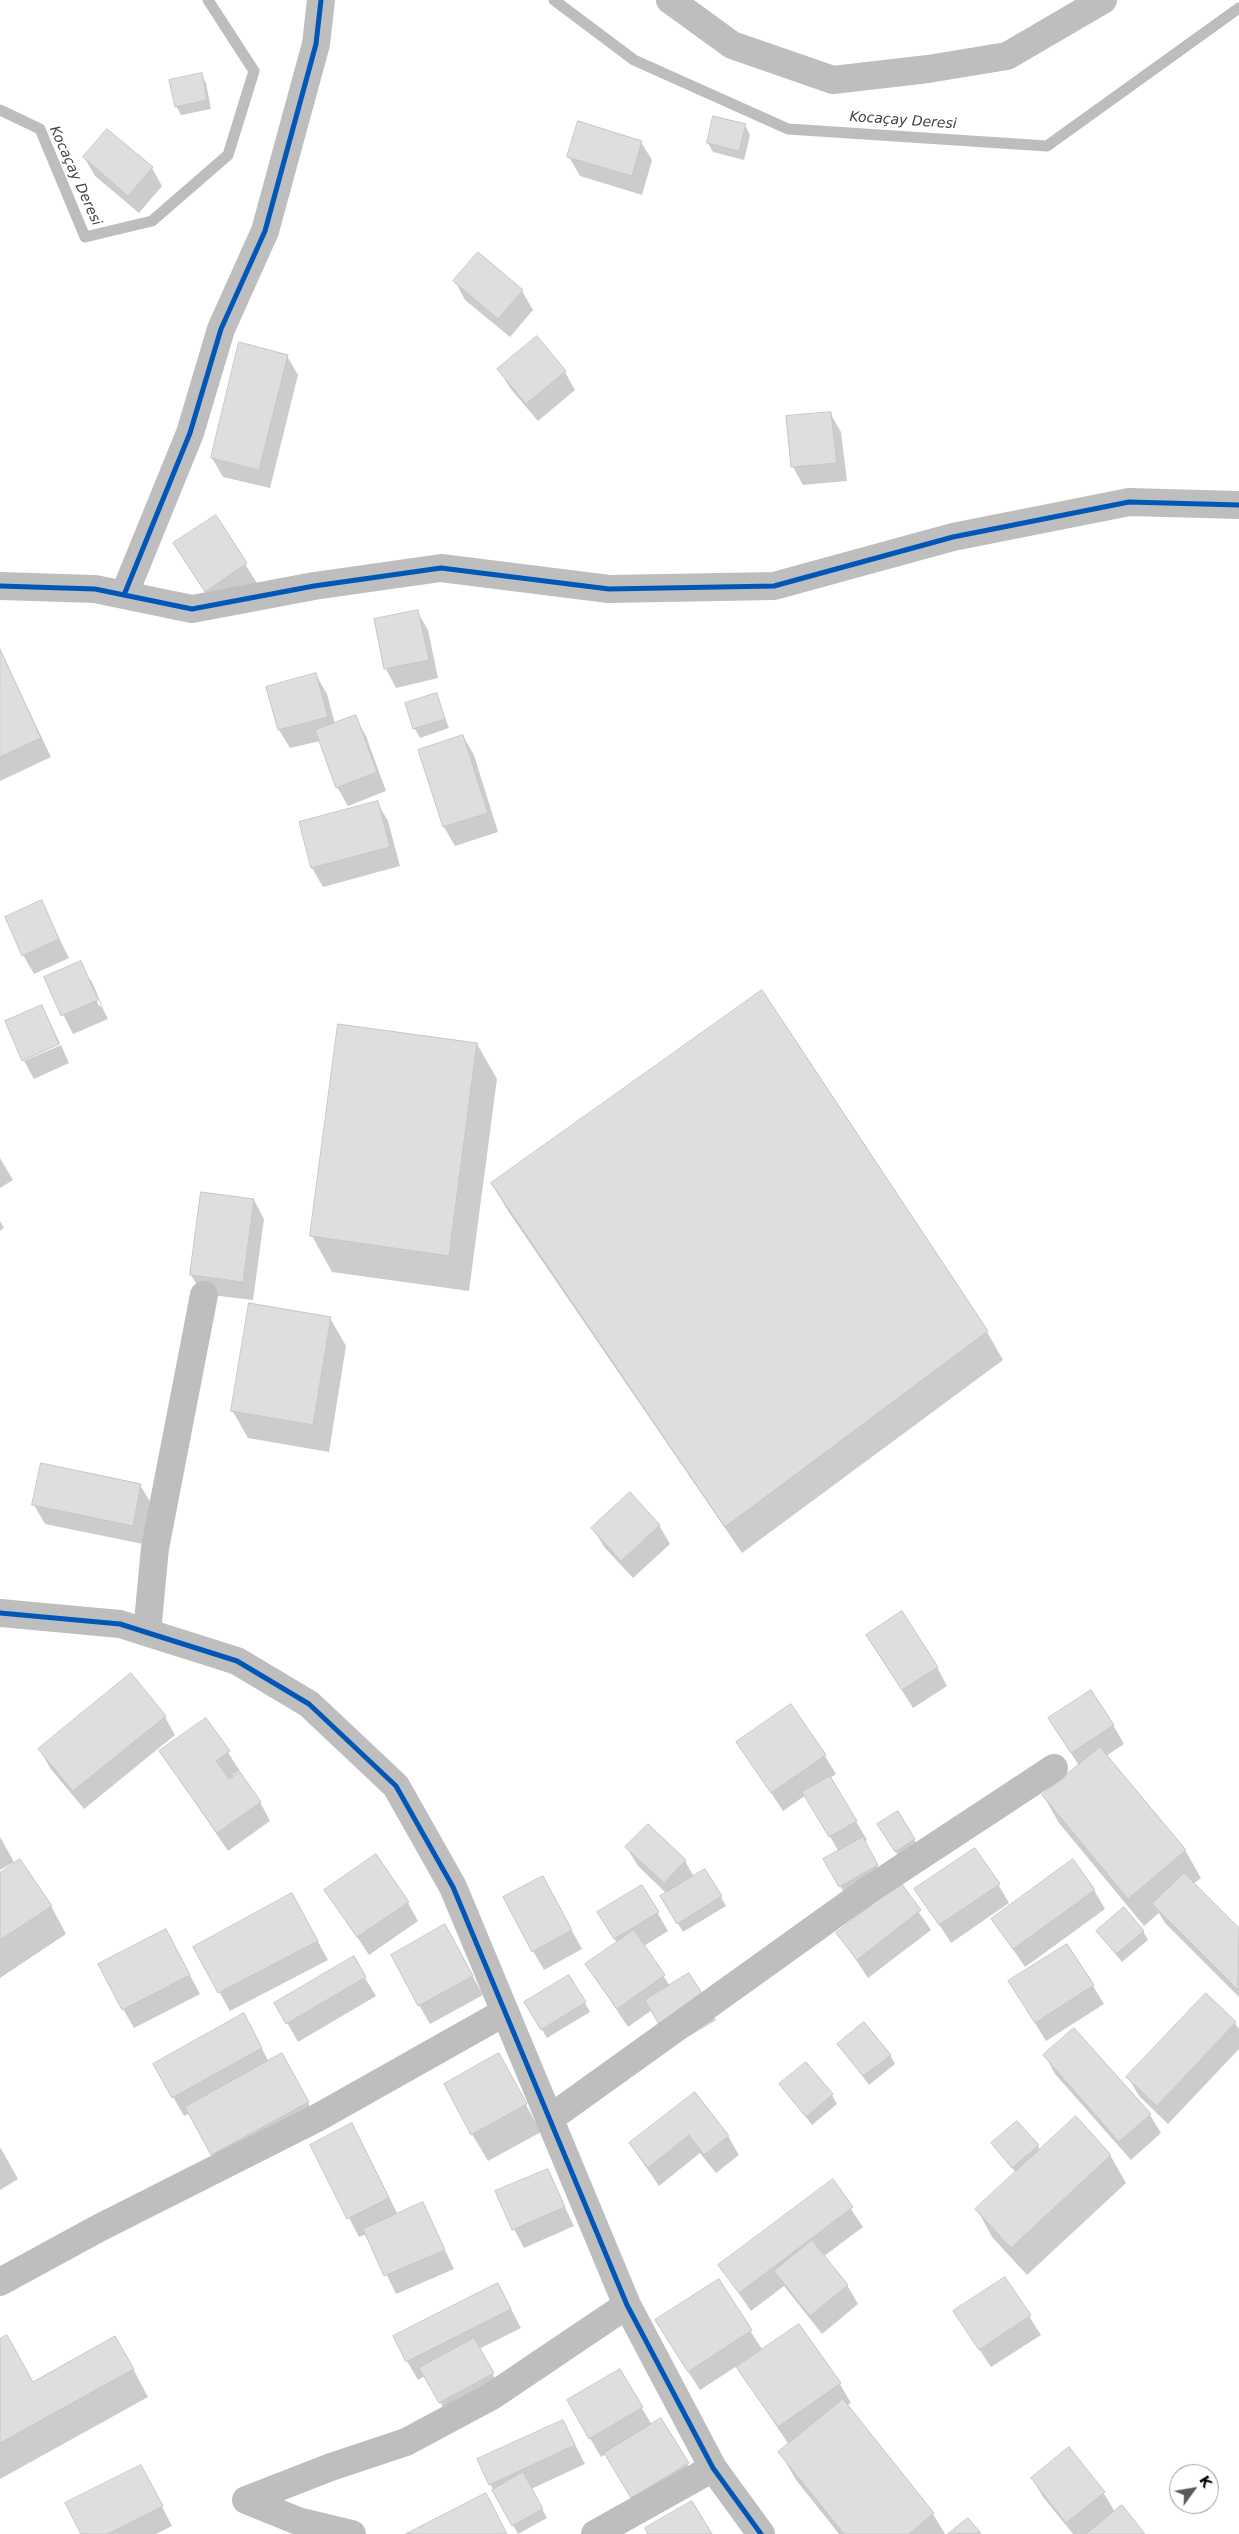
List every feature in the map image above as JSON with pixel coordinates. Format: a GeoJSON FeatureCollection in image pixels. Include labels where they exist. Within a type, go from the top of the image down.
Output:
{"type":"FeatureCollection","features":[{"type":"Feature","properties":{"kind":"street"},"geometry":{"type":"LineString","coordinates":[[124,595],[190,433],[221,329],[265,231],[316,44],[321,0]]}},
{"type":"Feature","properties":{"kind":"street"},"geometry":{"type":"LineString","coordinates":[[670,0],[732,45],[833,80],[928,69],[1007,56],[1103,0]]}},
{"type":"Feature","properties":{"kind":"street"},"geometry":{"type":"LineString","coordinates":[[0,586],[95,589],[192,609],[314,586],[441,568],[609,589],[774,586],[953,537],[1130,502],[1239,505]]}},
{"type":"Feature","properties":{"kind":"street"},"geometry":{"type":"LineString","coordinates":[[147,1632],[154,1548],[204,1295]]}},
{"type":"Feature","properties":{"kind":"street"},"geometry":{"type":"LineString","coordinates":[[0,1613],[120,1624],[237,1661],[309,1704],[396,1786],[453,1887],[627,2304],[671,2393],[713,2468],[761,2534]]}},
{"type":"Feature","properties":{"kind":"street"},"geometry":{"type":"LineString","coordinates":[[549,2119],[867,1891],[1054,1768]]}},
{"type":"Feature","properties":{"kind":"street"},"geometry":{"type":"LineString","coordinates":[[0,2282],[99,2228],[317,2118],[505,2012]]}},
{"type":"Feature","properties":{"kind":"street"},"geometry":{"type":"LineString","coordinates":[[352,2534],[298,2521],[246,2500],[331,2467],[406,2442],[492,2396],[627,2304]]}},
{"type":"Feature","properties":{"kind":"street"},"geometry":{"type":"LineString","coordinates":[[595,2534],[713,2468]]}},
{"type":"Feature","properties":{"kind":"building"},"geometry":{"type":"Polygon","coordinates":[[[202,73],[207,100],[175,107],[169,80],[202,73]]]}},
{"type":"Feature","properties":{"kind":"building"},"geometry":{"type":"Polygon","coordinates":[[[713,116],[746,124],[739,151],[707,143],[713,116]]]}},
{"type":"Feature","properties":{"kind":"building"},"geometry":{"type":"Polygon","coordinates":[[[578,121],[642,141],[632,176],[567,157],[578,121]]]}},
{"type":"Feature","properties":{"kind":"building"},"geometry":{"type":"Polygon","coordinates":[[[107,129],[153,167],[128,196],[83,157],[107,129]]]}},
{"type":"Feature","properties":{"kind":"building"},"geometry":{"type":"Polygon","coordinates":[[[478,252],[523,290],[498,319],[453,281],[478,252]]]}},
{"type":"Feature","properties":{"kind":"building"},"geometry":{"type":"Polygon","coordinates":[[[537,336],[566,371],[526,404],[497,369],[537,336]]]}},
{"type":"Feature","properties":{"kind":"building"},"geometry":{"type":"Polygon","coordinates":[[[239,342],[288,355],[259,470],[211,458],[239,342]]]}},
{"type":"Feature","properties":{"kind":"building"},"geometry":{"type":"Polygon","coordinates":[[[831,412],[837,463],[791,467],[786,416],[831,412]]]}},
{"type":"Feature","properties":{"kind":"building"},"geometry":{"type":"Polygon","coordinates":[[[216,515],[247,563],[205,592],[173,543],[216,515]]]}},
{"type":"Feature","properties":{"kind":"building"},"geometry":{"type":"Polygon","coordinates":[[[418,610],[429,660],[384,669],[374,619],[418,610]]]}},
{"type":"Feature","properties":{"kind":"building"},"geometry":{"type":"Polygon","coordinates":[[[0,649],[41,738],[0,757],[0,649]]]}},
{"type":"Feature","properties":{"kind":"building"},"geometry":{"type":"Polygon","coordinates":[[[316,673],[328,717],[278,730],[266,687],[316,673]]]}},
{"type":"Feature","properties":{"kind":"building"},"geometry":{"type":"Polygon","coordinates":[[[437,693],[445,719],[413,729],[405,703],[437,693]]]}},
{"type":"Feature","properties":{"kind":"building"},"geometry":{"type":"Polygon","coordinates":[[[356,715],[377,772],[336,788],[315,730],[356,715]]]}},
{"type":"Feature","properties":{"kind":"building"},"geometry":{"type":"Polygon","coordinates":[[[463,735],[488,813],[443,827],[418,750],[463,735]]]}},
{"type":"Feature","properties":{"kind":"building"},"geometry":{"type":"Polygon","coordinates":[[[378,801],[390,847],[311,868],[299,822],[378,801]]]}},
{"type":"Feature","properties":{"kind":"building"},"geometry":{"type":"Polygon","coordinates":[[[42,900],[59,939],[22,956],[5,917],[42,900]]]}},
{"type":"Feature","properties":{"kind":"building"},"geometry":{"type":"Polygon","coordinates":[[[81,961],[98,1000],[61,1016],[44,977],[81,961]]]}},
{"type":"Feature","properties":{"kind":"building"},"geometry":{"type":"Polygon","coordinates":[[[762,990],[988,1331],[725,1527],[491,1183],[762,990]]]}},
{"type":"Feature","properties":{"kind":"building"},"geometry":{"type":"Polygon","coordinates":[[[42,1005],[59,1044],[22,1061],[5,1021],[42,1005]]]}},
{"type":"Feature","properties":{"kind":"building"},"geometry":{"type":"Polygon","coordinates":[[[338,1024],[477,1043],[449,1256],[310,1236],[338,1024]]]}},
{"type":"Feature","properties":{"kind":"building"},"geometry":{"type":"Polygon","coordinates":[[[201,1192],[254,1199],[243,1282],[190,1275],[201,1192]]]}},
{"type":"Feature","properties":{"kind":"building"},"geometry":{"type":"Polygon","coordinates":[[[249,1303],[331,1317],[313,1425],[231,1411],[249,1303]]]}},
{"type":"Feature","properties":{"kind":"building"},"geometry":{"type":"Polygon","coordinates":[[[41,1463],[141,1484],[133,1526],[32,1505],[41,1463]]]}},
{"type":"Feature","properties":{"kind":"building"},"geometry":{"type":"Polygon","coordinates":[[[630,1492],[660,1525],[621,1561],[591,1528],[630,1492]]]}},
{"type":"Feature","properties":{"kind":"building"},"geometry":{"type":"Polygon","coordinates":[[[902,1611],[938,1667],[902,1690],[866,1635],[902,1611]]]}},
{"type":"Feature","properties":{"kind":"building"},"geometry":{"type":"Polygon","coordinates":[[[131,1673],[166,1716],[73,1791],[38,1749],[131,1673]]]}},
{"type":"Feature","properties":{"kind":"building"},"geometry":{"type":"Polygon","coordinates":[[[1091,1690],[1114,1725],[1071,1753],[1048,1718],[1091,1690]]]}},
{"type":"Feature","properties":{"kind":"building"},"geometry":{"type":"Polygon","coordinates":[[[791,1704],[826,1755],[771,1793],[736,1742],[791,1704]]]}},
{"type":"Feature","properties":{"kind":"building"},"geometry":{"type":"Polygon","coordinates":[[[206,1718],[230,1751],[216,1761],[229,1779],[240,1772],[261,1802],[217,1833],[159,1751],[206,1718]]]}},
{"type":"Feature","properties":{"kind":"building"},"geometry":{"type":"Polygon","coordinates":[[[1100,1747],[1186,1850],[1128,1899],[1042,1795],[1100,1747]]]}},
{"type":"Feature","properties":{"kind":"building"},"geometry":{"type":"Polygon","coordinates":[[[830,1776],[857,1821],[829,1837],[802,1792],[830,1776]]]}},
{"type":"Feature","properties":{"kind":"building"},"geometry":{"type":"Polygon","coordinates":[[[898,1811],[915,1839],[895,1852],[877,1824],[898,1811]]]}},
{"type":"Feature","properties":{"kind":"building"},"geometry":{"type":"Polygon","coordinates":[[[648,1824],[686,1860],[664,1883],[625,1847],[648,1824]]]}},
{"type":"Feature","properties":{"kind":"building"},"geometry":{"type":"Polygon","coordinates":[[[863,1837],[878,1865],[839,1887],[823,1859],[863,1837]]]}},
{"type":"Feature","properties":{"kind":"building"},"geometry":{"type":"Polygon","coordinates":[[[975,1848],[1000,1884],[939,1925],[914,1889],[975,1848]]]}},
{"type":"Feature","properties":{"kind":"building"},"geometry":{"type":"Polygon","coordinates":[[[376,1854],[409,1902],[357,1937],[324,1890],[376,1854]]]}},
{"type":"Feature","properties":{"kind":"building"},"geometry":{"type":"Polygon","coordinates":[[[20,1859],[52,1906],[0,1940],[0,1873],[20,1859]]]}},
{"type":"Feature","properties":{"kind":"building"},"geometry":{"type":"Polygon","coordinates":[[[1073,1859],[1095,1890],[1013,1949],[991,1919],[1073,1859]]]}},
{"type":"Feature","properties":{"kind":"building"},"geometry":{"type":"Polygon","coordinates":[[[705,1869],[722,1896],[677,1924],[660,1896],[705,1869]]]}},
{"type":"Feature","properties":{"kind":"building"},"geometry":{"type":"Polygon","coordinates":[[[1184,1873],[1239,1928],[1238,1990],[1152,1904],[1184,1873]]]}},
{"type":"Feature","properties":{"kind":"building"},"geometry":{"type":"Polygon","coordinates":[[[543,1876],[572,1930],[532,1952],[503,1897],[543,1876]]]}},
{"type":"Feature","properties":{"kind":"building"},"geometry":{"type":"Polygon","coordinates":[[[901,1883],[921,1910],[857,1960],[836,1933],[901,1883]]]}},
{"type":"Feature","properties":{"kind":"building"},"geometry":{"type":"Polygon","coordinates":[[[642,1885],[659,1912],[614,1939],[597,1912],[642,1885]]]}},
{"type":"Feature","properties":{"kind":"building"},"geometry":{"type":"Polygon","coordinates":[[[292,1893],[318,1941],[218,1993],[193,1947],[292,1893]]]}},
{"type":"Feature","properties":{"kind":"building"},"geometry":{"type":"Polygon","coordinates":[[[1124,1907],[1144,1931],[1116,1954],[1096,1931],[1124,1907]]]}},
{"type":"Feature","properties":{"kind":"building"},"geometry":{"type":"Polygon","coordinates":[[[445,1924],[473,1976],[418,2006],[391,1955],[445,1924]]]}},
{"type":"Feature","properties":{"kind":"building"},"geometry":{"type":"Polygon","coordinates":[[[166,1929],[190,1975],[122,2010],[98,1964],[166,1929]]]}},
{"type":"Feature","properties":{"kind":"building"},"geometry":{"type":"Polygon","coordinates":[[[634,1930],[665,1975],[617,2009],[585,1964],[634,1930]]]}},
{"type":"Feature","properties":{"kind":"building"},"geometry":{"type":"Polygon","coordinates":[[[1067,1944],[1094,1985],[1035,2023],[1008,1981],[1067,1944]]]}},
{"type":"Feature","properties":{"kind":"building"},"geometry":{"type":"Polygon","coordinates":[[[354,1956],[366,1977],[286,2024],[274,2003],[354,1956]]]}},
{"type":"Feature","properties":{"kind":"building"},"geometry":{"type":"Polygon","coordinates":[[[689,1973],[707,2001],[661,2028],[645,2000],[689,1973]]]}},
{"type":"Feature","properties":{"kind":"building"},"geometry":{"type":"Polygon","coordinates":[[[569,1975],[586,2002],[541,2030],[524,2002],[569,1975]]]}},
{"type":"Feature","properties":{"kind":"building"},"geometry":{"type":"Polygon","coordinates":[[[1206,1993],[1236,2022],[1157,2106],[1126,2077],[1206,1993]]]}},
{"type":"Feature","properties":{"kind":"building"},"geometry":{"type":"Polygon","coordinates":[[[244,2013],[262,2048],[172,2098],[153,2064],[244,2013]]]}},
{"type":"Feature","properties":{"kind":"building"},"geometry":{"type":"Polygon","coordinates":[[[864,2022],[891,2055],[863,2076],[837,2044],[864,2022]]]}},
{"type":"Feature","properties":{"kind":"building"},"geometry":{"type":"Polygon","coordinates":[[[1074,2028],[1151,2114],[1119,2142],[1043,2055],[1074,2028]]]}},
{"type":"Feature","properties":{"kind":"building"},"geometry":{"type":"Polygon","coordinates":[[[282,2053],[309,2102],[211,2155],[185,2107],[282,2053]]]}},
{"type":"Feature","properties":{"kind":"building"},"geometry":{"type":"Polygon","coordinates":[[[499,2053],[527,2104],[471,2135],[444,2084],[499,2053]]]}},
{"type":"Feature","properties":{"kind":"building"},"geometry":{"type":"Polygon","coordinates":[[[806,2062],[833,2094],[806,2117],[779,2084],[806,2062]]]}},
{"type":"Feature","properties":{"kind":"building"},"geometry":{"type":"Polygon","coordinates":[[[695,2092],[729,2136],[704,2155],[689,2135],[648,2168],[629,2143],[695,2092]]]}},
{"type":"Feature","properties":{"kind":"building"},"geometry":{"type":"Polygon","coordinates":[[[1076,2116],[1111,2155],[1011,2248],[975,2209],[1076,2116]]]}},
{"type":"Feature","properties":{"kind":"building"},"geometry":{"type":"Polygon","coordinates":[[[1017,2121],[1039,2145],[1012,2168],[991,2143],[1017,2121]]]}},
{"type":"Feature","properties":{"kind":"building"},"geometry":{"type":"Polygon","coordinates":[[[352,2123],[389,2198],[347,2219],[310,2145],[352,2123]]]}},
{"type":"Feature","properties":{"kind":"building"},"geometry":{"type":"Polygon","coordinates":[[[548,2169],[565,2207],[512,2230],[495,2191],[548,2169]]]}},
{"type":"Feature","properties":{"kind":"building"},"geometry":{"type":"Polygon","coordinates":[[[833,2179],[853,2207],[739,2293],[718,2265],[833,2179]]]}},
{"type":"Feature","properties":{"kind":"building"},"geometry":{"type":"Polygon","coordinates":[[[423,2202],[445,2250],[384,2276],[363,2229],[423,2202]]]}},
{"type":"Feature","properties":{"kind":"building"},"geometry":{"type":"Polygon","coordinates":[[[812,2240],[848,2285],[810,2316],[774,2271],[812,2240]]]}},
{"type":"Feature","properties":{"kind":"building"},"geometry":{"type":"Polygon","coordinates":[[[1005,2277],[1031,2315],[979,2350],[953,2311],[1005,2277]]]}},
{"type":"Feature","properties":{"kind":"building"},"geometry":{"type":"Polygon","coordinates":[[[719,2279],[752,2330],[688,2372],[655,2320],[719,2279]]]}},
{"type":"Feature","properties":{"kind":"building"},"geometry":{"type":"Polygon","coordinates":[[[498,2283],[511,2309],[406,2362],[393,2336],[498,2283]]]}},
{"type":"Feature","properties":{"kind":"building"},"geometry":{"type":"Polygon","coordinates":[[[799,2324],[841,2383],[778,2427],[736,2367],[799,2324]]]}},
{"type":"Feature","properties":{"kind":"building"},"geometry":{"type":"Polygon","coordinates":[[[7,2335],[33,2382],[115,2336],[134,2369],[0,2443],[0,2339],[7,2335]]]}},
{"type":"Feature","properties":{"kind":"building"},"geometry":{"type":"Polygon","coordinates":[[[474,2338],[494,2373],[439,2403],[419,2368],[474,2338]]]}},
{"type":"Feature","properties":{"kind":"building"},"geometry":{"type":"Polygon","coordinates":[[[620,2369],[643,2407],[589,2439],[567,2400],[620,2369]]]}},
{"type":"Feature","properties":{"kind":"building"},"geometry":{"type":"Polygon","coordinates":[[[843,2399],[934,2513],[909,2534],[844,2534],[778,2452],[843,2399]]]}},
{"type":"Feature","properties":{"kind":"building"},"geometry":{"type":"Polygon","coordinates":[[[661,2418],[689,2463],[631,2498],[604,2453],[661,2418]]]}},
{"type":"Feature","properties":{"kind":"building"},"geometry":{"type":"Polygon","coordinates":[[[563,2420],[575,2445],[489,2485],[477,2459],[563,2420]]]}},
{"type":"Feature","properties":{"kind":"building"},"geometry":{"type":"Polygon","coordinates":[[[1069,2447],[1105,2492],[1066,2523],[1031,2478],[1069,2447]]]}},
{"type":"Feature","properties":{"kind":"building"},"geometry":{"type":"Polygon","coordinates":[[[141,2465],[163,2506],[108,2534],[81,2534],[65,2503],[141,2465]]]}},
{"type":"Feature","properties":{"kind":"building"},"geometry":{"type":"Polygon","coordinates":[[[523,2472],[543,2509],[512,2526],[492,2490],[523,2472]]]}},
{"type":"Feature","properties":{"kind":"building"},"geometry":{"type":"Polygon","coordinates":[[[486,2493],[507,2534],[406,2534],[486,2493]]]}},
{"type":"Feature","properties":{"kind":"building"},"geometry":{"type":"Polygon","coordinates":[[[692,2501],[712,2534],[648,2534],[645,2528],[692,2501]]]}},
{"type":"Feature","properties":{"kind":"building"},"geometry":{"type":"Polygon","coordinates":[[[1122,2505],[1145,2534],[1086,2534],[1122,2505]]]}},
{"type":"Feature","properties":{"kind":"building"},"geometry":{"type":"Polygon","coordinates":[[[968,2518],[981,2533],[948,2534],[968,2518]]]}},
{"type":"Feature","properties":{"kind":"waterway","name":"Kocaçay Deresi"},"geometry":{"type":"LineString","coordinates":[[0,110],[40,129],[85,237],[152,221],[228,155],[254,71],[208,0]]}},
{"type":"Feature","properties":{"kind":"waterway","name":"Kocaçay Deresi"},"geometry":{"type":"LineString","coordinates":[[554,0],[634,60],[788,129],[1047,146],[1239,8]]}},
{"type":"Feature","properties":{"kind":"cycle path"},"geometry":{"type":"LineString","coordinates":[[124,595],[190,433],[221,329],[265,231],[316,44],[321,0]]}},
{"type":"Feature","properties":{"kind":"cycle path"},"geometry":{"type":"LineString","coordinates":[[0,586],[95,589],[192,609],[314,586],[441,568],[609,589],[774,586],[953,537],[1129,502],[1239,505]]}},
{"type":"Feature","properties":{"kind":"cycle path"},"geometry":{"type":"LineString","coordinates":[[0,1613],[120,1624],[237,1661],[309,1704],[396,1786],[453,1887],[627,2305],[713,2468],[761,2534]]}}]}
